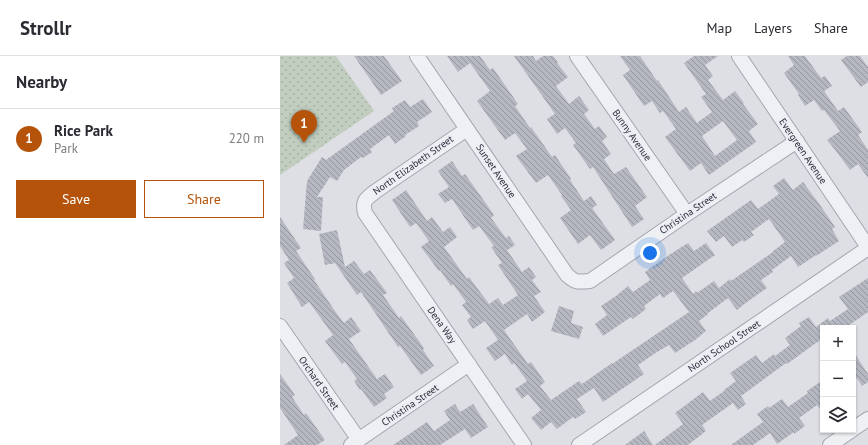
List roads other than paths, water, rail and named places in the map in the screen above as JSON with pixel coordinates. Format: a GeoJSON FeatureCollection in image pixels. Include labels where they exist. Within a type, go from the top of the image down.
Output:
{"type":"FeatureCollection","features":[{"type":"Feature","properties":{"kind":"street","name":"Sunset Avenue"},"geometry":{"type":"LineString","coordinates":[[417,56],[567,275],[574,281],[579,282]]}},
{"type":"Feature","properties":{"kind":"street","name":"Bunny Avenue"},"geometry":{"type":"LineString","coordinates":[[578,56],[687,214]]}},
{"type":"Feature","properties":{"kind":"street","name":"Evergreen Avenue"},"geometry":{"type":"LineString","coordinates":[[739,56],[868,247]]}},
{"type":"Feature","properties":{"kind":"street","name":"North Elizabeth Street"},"geometry":{"type":"LineString","coordinates":[[363,205],[365,200],[376,191],[467,129]]}},
{"type":"Feature","properties":{"kind":"street","name":"Christina Street"},"geometry":{"type":"LineString","coordinates":[[579,282],[590,281],[797,141]]}},
{"type":"Feature","properties":{"kind":"street","name":"Dena Way"},"geometry":{"type":"LineString","coordinates":[[363,205],[365,213],[524,445]]}},
{"type":"Feature","properties":{"kind":"street","name":"North School Street"},"geometry":{"type":"LineString","coordinates":[[580,445],[868,247]]}},
{"type":"Feature","properties":{"kind":"street","name":"Orchard Street"},"geometry":{"type":"LineString","coordinates":[[280,326],[355,442]]}},
{"type":"Feature","properties":{"kind":"street","name":"Christina Street"},"geometry":{"type":"LineString","coordinates":[[355,442],[469,364]]}},
{"type":"Feature","properties":{"kind":"street"},"geometry":{"type":"LineString","coordinates":[[856,427],[868,419]]}},
{"type":"Feature","properties":{"kind":"street"},"geometry":{"type":"LineString","coordinates":[[830,445],[848,433]]}},
{"type":"Feature","properties":{"kind":"place","name":"Rice Park"},"geometry":{"type":"Point","coordinates":[304,143]}}]}
